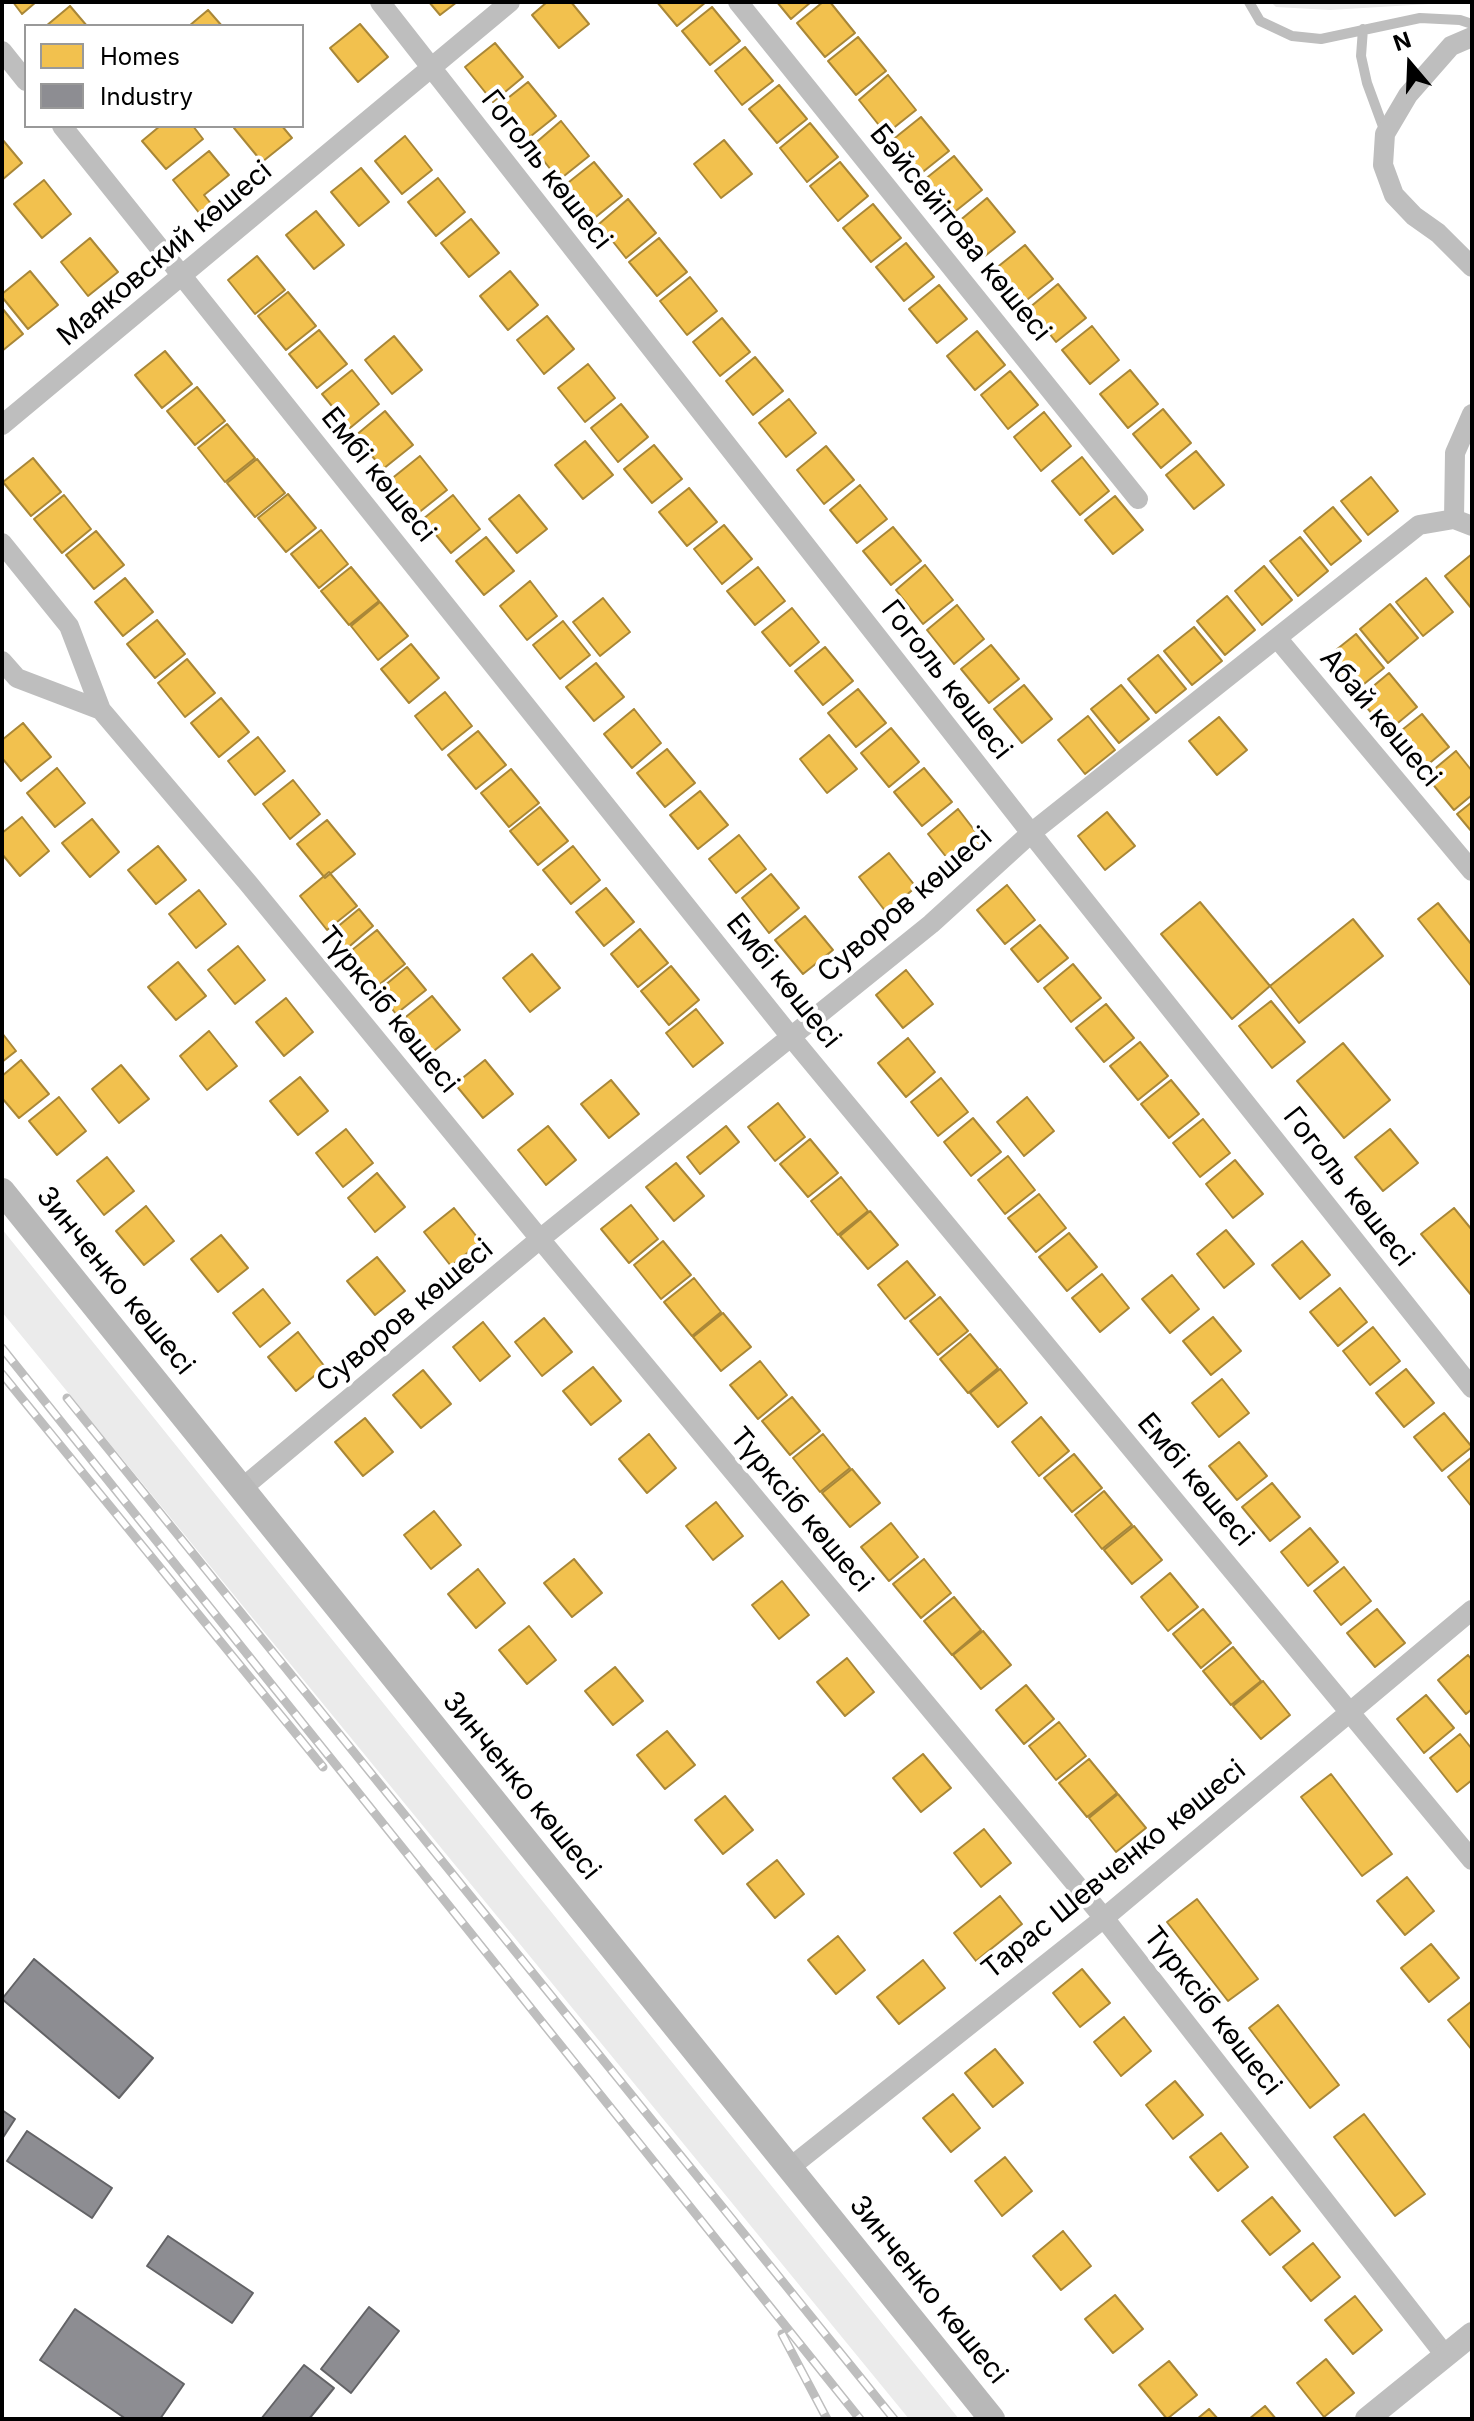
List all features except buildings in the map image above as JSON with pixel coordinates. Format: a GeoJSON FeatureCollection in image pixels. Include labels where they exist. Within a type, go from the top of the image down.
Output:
{"type":"FeatureCollection","features":[{"type":"Feature","properties":{"kind":"main road","name":"Зинченко көшесі"},"geometry":{"type":"LineString","coordinates":[[2,1191],[992,2419]]}},
{"type":"Feature","properties":{"kind":"street","name":"Гоголь көшесі"},"geometry":{"type":"LineString","coordinates":[[380,2],[1031,833],[1472,1388]]}},
{"type":"Feature","properties":{"kind":"street","name":"Маяковский көшесі"},"geometry":{"type":"LineString","coordinates":[[2,425],[510,2]]}},
{"type":"Feature","properties":{"kind":"street","name":"Бәйсейітова көшесі"},"geometry":{"type":"LineString","coordinates":[[738,2],[1138,499]]}},
{"type":"Feature","properties":{"kind":"street"},"geometry":{"type":"LineString","coordinates":[[1472,37],[1451,46],[1408,95],[1385,134],[1383,165],[1394,195],[1472,267]]}},
{"type":"Feature","properties":{"kind":"street"},"geometry":{"type":"LineString","coordinates":[[2,51],[24,78]]}},
{"type":"Feature","properties":{"kind":"street","name":"Ембі көшесі"},"geometry":{"type":"LineString","coordinates":[[64,128],[791,1037],[1472,1860]]}},
{"type":"Feature","properties":{"kind":"street"},"geometry":{"type":"LineString","coordinates":[[1463,523],[1455,453],[1472,414]]}},
{"type":"Feature","properties":{"kind":"street","name":"Суворов көшесі"},"geometry":{"type":"LineString","coordinates":[[241,1489],[540,1239],[931,924],[1031,833],[1419,525],[1463,523]]}},
{"type":"Feature","properties":{"kind":"street","name":"Түрксіб көшесі"},"geometry":{"type":"LineString","coordinates":[[2,543],[69,626],[101,710],[258,895],[1104,1918],[1445,2355]]}},
{"type":"Feature","properties":{"kind":"street","name":"Абай көшесі"},"geometry":{"type":"LineString","coordinates":[[1277,638],[1472,871]]}},
{"type":"Feature","properties":{"kind":"street","name":"Түрксіб көшесі"},"geometry":{"type":"LineString","coordinates":[[2,661],[17,678],[101,710]]}},
{"type":"Feature","properties":{"kind":"street","name":"Тарас Шевченко көшесі"},"geometry":{"type":"LineString","coordinates":[[788,2169],[1104,1918],[1472,1610]]}},
{"type":"Feature","properties":{"kind":"street"},"geometry":{"type":"LineString","coordinates":[[1367,2419],[1472,2334]]}},
{"type":"Feature","properties":{"kind":"lane"},"geometry":{"type":"LineString","coordinates":[[1249,2],[1260,21],[1292,36],[1321,39],[1420,18],[1460,20],[1472,24]]}},
{"type":"Feature","properties":{"kind":"lane"},"geometry":{"type":"LineString","coordinates":[[1363,29],[1361,56],[1385,134]]}},
{"type":"Feature","properties":{"kind":"shaded area"},"geometry":{"type":"Polygon","coordinates":[[[1271,2],[1462,2],[1330,10],[1276,7],[1271,2]]]}},
{"type":"Feature","properties":{"kind":"shaded area"},"geometry":{"type":"Polygon","coordinates":[[[2,1229],[959,2419],[909,2419],[2,1312],[2,1229]]]}},
{"type":"Feature","properties":{"kind":"railway"},"geometry":{"type":"LineString","coordinates":[[2,1348],[860,2419]]}},
{"type":"Feature","properties":{"kind":"railway"},"geometry":{"type":"LineString","coordinates":[[2,1374],[323,1767]]}},
{"type":"Feature","properties":{"kind":"railway"},"geometry":{"type":"LineString","coordinates":[[67,1398],[894,2419]]}},
{"type":"Feature","properties":{"kind":"railway"},"geometry":{"type":"LineString","coordinates":[[782,2334],[827,2419]]}}]}
